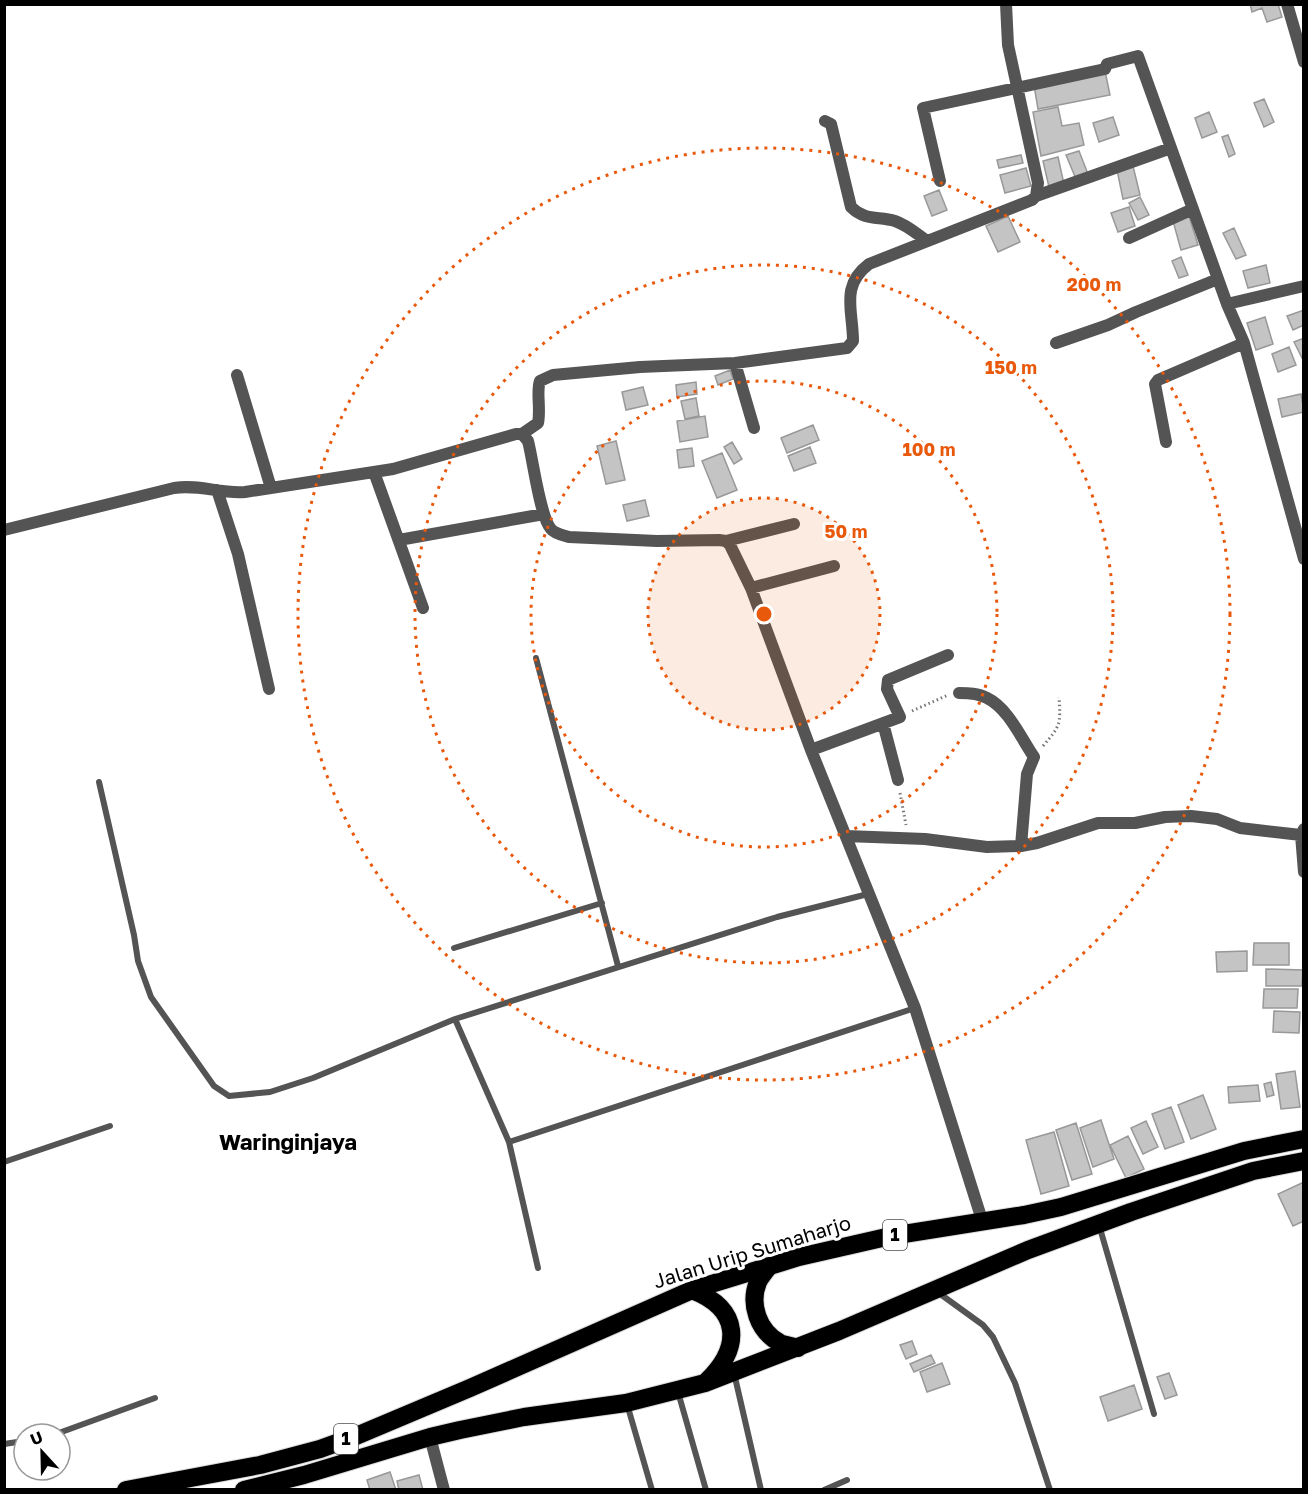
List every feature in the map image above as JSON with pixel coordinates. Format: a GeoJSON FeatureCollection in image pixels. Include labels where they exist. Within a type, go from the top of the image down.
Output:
{"type":"FeatureCollection","features":[{"type":"Feature","properties":{"kind":"highway","name":"Jalan Urip Sumaharjo"},"geometry":{"type":"LineString","coordinates":[[126,1490],[260,1465],[296,1457],[329,1446],[470,1388],[692,1290],[769,1266],[847,1245],[982,1220],[1024,1215],[1062,1206],[1244,1151],[1304,1139]]}},
{"type":"Feature","properties":{"kind":"highway","name":"1"},"geometry":{"type":"LineString","coordinates":[[244,1490],[304,1475],[430,1437],[524,1417],[626,1403],[705,1383],[798,1348],[1028,1250],[1209,1185],[1253,1171],[1304,1161]]}},
{"type":"Feature","properties":{"kind":"highway"},"geometry":{"type":"LineString","coordinates":[[769,1266],[759,1281],[754,1299],[757,1317],[766,1332],[780,1343],[798,1348]]}},
{"type":"Feature","properties":{"kind":"highway"},"geometry":{"type":"LineString","coordinates":[[692,1290],[708,1296],[720,1307],[729,1321],[731,1338],[728,1354],[719,1369],[705,1383]]}},
{"type":"Feature","properties":{"kind":"street"},"geometry":{"type":"LineString","coordinates":[[1006,4],[1008,45],[1038,183],[1036,196]]}},
{"type":"Feature","properties":{"kind":"street"},"geometry":{"type":"LineString","coordinates":[[1287,4],[1304,62]]}},
{"type":"Feature","properties":{"kind":"street"},"geometry":{"type":"LineString","coordinates":[[940,181],[923,108],[1105,69],[1107,64],[1138,56],[1227,304],[1244,344],[1304,559]]}},
{"type":"Feature","properties":{"kind":"street"},"geometry":{"type":"LineString","coordinates":[[825,121],[831,124],[850,207],[861,216],[888,219],[900,223],[927,241]]}},
{"type":"Feature","properties":{"kind":"street"},"geometry":{"type":"LineString","coordinates":[[4,530],[174,488],[199,486],[234,492],[374,472],[423,462],[509,435],[522,434],[538,423],[540,404],[537,387],[542,378],[553,375],[640,367],[735,363],[847,348],[853,341],[851,292],[862,270],[869,264],[1032,200],[1036,196],[1171,148]]}},
{"type":"Feature","properties":{"kind":"street"},"geometry":{"type":"LineString","coordinates":[[1129,238],[1193,209]]}},
{"type":"Feature","properties":{"kind":"street"},"geometry":{"type":"LineString","coordinates":[[1056,343],[1108,325],[1218,279]]}},
{"type":"Feature","properties":{"kind":"street"},"geometry":{"type":"LineString","coordinates":[[1227,304],[1304,286]]}},
{"type":"Feature","properties":{"kind":"street"},"geometry":{"type":"LineString","coordinates":[[1166,442],[1155,388],[1158,380],[1244,344]]}},
{"type":"Feature","properties":{"kind":"street"},"geometry":{"type":"LineString","coordinates":[[735,363],[754,428]]}},
{"type":"Feature","properties":{"kind":"street"},"geometry":{"type":"LineString","coordinates":[[237,375],[271,488]]}},
{"type":"Feature","properties":{"kind":"street"},"geometry":{"type":"LineString","coordinates":[[522,434],[528,441],[544,514],[551,529],[558,534],[569,537],[657,542],[726,541],[794,524]]}},
{"type":"Feature","properties":{"kind":"street"},"geometry":{"type":"LineString","coordinates":[[374,472],[423,608]]}},
{"type":"Feature","properties":{"kind":"street"},"geometry":{"type":"LineString","coordinates":[[217,490],[238,554],[269,689]]}},
{"type":"Feature","properties":{"kind":"street"},"geometry":{"type":"LineString","coordinates":[[399,540],[544,514]]}},
{"type":"Feature","properties":{"kind":"street"},"geometry":{"type":"LineString","coordinates":[[726,541],[734,550],[751,588],[810,750],[915,1008],[982,1220]]}},
{"type":"Feature","properties":{"kind":"street"},"geometry":{"type":"LineString","coordinates":[[751,588],[834,566]]}},
{"type":"Feature","properties":{"kind":"street"},"geometry":{"type":"LineString","coordinates":[[810,750],[900,717],[887,688],[888,680],[948,655]]}},
{"type":"Feature","properties":{"kind":"street"},"geometry":{"type":"LineString","coordinates":[[959,693],[975,693],[997,705],[1034,757],[1027,774],[1021,846]]}},
{"type":"Feature","properties":{"kind":"street"},"geometry":{"type":"LineString","coordinates":[[883,723],[898,780]]}},
{"type":"Feature","properties":{"kind":"street"},"geometry":{"type":"LineString","coordinates":[[846,836],[925,839],[987,847],[1021,846],[1072,833],[1098,823],[1135,824],[1165,817],[1191,816],[1217,819],[1240,828],[1302,832],[1304,872]]}},
{"type":"Feature","properties":{"kind":"street"},"geometry":{"type":"LineString","coordinates":[[430,1437],[444,1490]]}},
{"type":"Feature","properties":{"kind":"lane"},"geometry":{"type":"LineString","coordinates":[[536,658],[618,966]]}},
{"type":"Feature","properties":{"kind":"lane"},"geometry":{"type":"LineString","coordinates":[[99,782],[132,924],[138,961],[151,997],[213,1086],[229,1096],[270,1092],[313,1078],[455,1019],[777,917],[868,894]]}},
{"type":"Feature","properties":{"kind":"lane"},"geometry":{"type":"LineString","coordinates":[[454,948],[602,903]]}},
{"type":"Feature","properties":{"kind":"lane"},"geometry":{"type":"LineString","coordinates":[[509,1142],[915,1008]]}},
{"type":"Feature","properties":{"kind":"lane"},"geometry":{"type":"LineString","coordinates":[[455,1019],[509,1142],[538,1268]]}},
{"type":"Feature","properties":{"kind":"lane"},"geometry":{"type":"LineString","coordinates":[[4,1162],[110,1126]]}},
{"type":"Feature","properties":{"kind":"lane"},"geometry":{"type":"LineString","coordinates":[[1099,1224],[1154,1414]]}},
{"type":"Feature","properties":{"kind":"lane"},"geometry":{"type":"LineString","coordinates":[[935,1290],[983,1325],[993,1337],[1015,1383],[1050,1490]]}},
{"type":"Feature","properties":{"kind":"lane"},"geometry":{"type":"LineString","coordinates":[[734,1372],[762,1490]]}},
{"type":"Feature","properties":{"kind":"lane"},"geometry":{"type":"LineString","coordinates":[[678,1391],[706,1490]]}},
{"type":"Feature","properties":{"kind":"lane"},"geometry":{"type":"LineString","coordinates":[[72,1428],[155,1398]]}},
{"type":"Feature","properties":{"kind":"lane"},"geometry":{"type":"LineString","coordinates":[[626,1403],[652,1490]]}},
{"type":"Feature","properties":{"kind":"lane"},"geometry":{"type":"LineString","coordinates":[[824,1490],[847,1480]]}},
{"type":"Feature","properties":{"kind":"path"},"geometry":{"type":"LineString","coordinates":[[900,717],[943,696],[959,693]]}},
{"type":"Feature","properties":{"kind":"path"},"geometry":{"type":"LineString","coordinates":[[1034,757],[1057,730],[1060,723],[1059,697]]}},
{"type":"Feature","properties":{"kind":"path"},"geometry":{"type":"LineString","coordinates":[[898,780],[908,838]]}},
{"type":"Feature","properties":{"kind":"building"},"geometry":{"type":"Polygon","coordinates":[[[1250,4],[1278,4],[1282,17],[1267,22],[1262,8],[1252,12],[1250,4]]]}},
{"type":"Feature","properties":{"kind":"building"},"geometry":{"type":"Polygon","coordinates":[[[1105,71],[1110,95],[1038,109],[1034,85],[1105,71]]]}},
{"type":"Feature","properties":{"kind":"building"},"geometry":{"type":"Polygon","coordinates":[[[1264,99],[1274,122],[1264,127],[1254,103],[1264,99]]]}},
{"type":"Feature","properties":{"kind":"building"},"geometry":{"type":"Polygon","coordinates":[[[1058,107],[1062,126],[1079,123],[1084,145],[1041,156],[1033,112],[1058,107]]]}},
{"type":"Feature","properties":{"kind":"building"},"geometry":{"type":"Polygon","coordinates":[[[1209,112],[1217,132],[1202,138],[1195,118],[1209,112]]]}},
{"type":"Feature","properties":{"kind":"building"},"geometry":{"type":"Polygon","coordinates":[[[1113,117],[1119,135],[1099,142],[1093,123],[1113,117]]]}},
{"type":"Feature","properties":{"kind":"building"},"geometry":{"type":"Polygon","coordinates":[[[1228,135],[1235,154],[1229,157],[1222,137],[1228,135]]]}},
{"type":"Feature","properties":{"kind":"building"},"geometry":{"type":"Polygon","coordinates":[[[1079,151],[1088,174],[1076,179],[1066,155],[1079,151]]]}},
{"type":"Feature","properties":{"kind":"building"},"geometry":{"type":"Polygon","coordinates":[[[1021,155],[1023,163],[999,168],[997,160],[1021,155]]]}},
{"type":"Feature","properties":{"kind":"building"},"geometry":{"type":"Polygon","coordinates":[[[1058,157],[1064,184],[1049,187],[1043,161],[1058,157]]]}},
{"type":"Feature","properties":{"kind":"building"},"geometry":{"type":"Polygon","coordinates":[[[1133,166],[1140,195],[1123,199],[1117,170],[1133,166]]]}},
{"type":"Feature","properties":{"kind":"building"},"geometry":{"type":"Polygon","coordinates":[[[1026,168],[1031,186],[1005,193],[1000,175],[1026,168]]]}},
{"type":"Feature","properties":{"kind":"building"},"geometry":{"type":"Polygon","coordinates":[[[939,190],[947,210],[932,216],[924,196],[939,190]]]}},
{"type":"Feature","properties":{"kind":"building"},"geometry":{"type":"Polygon","coordinates":[[[1140,197],[1149,215],[1138,220],[1129,203],[1140,197]]]}},
{"type":"Feature","properties":{"kind":"building"},"geometry":{"type":"Polygon","coordinates":[[[1129,207],[1135,226],[1118,232],[1111,213],[1129,207]]]}},
{"type":"Feature","properties":{"kind":"building"},"geometry":{"type":"Polygon","coordinates":[[[1008,216],[1020,242],[998,252],[986,226],[1008,216]]]}},
{"type":"Feature","properties":{"kind":"building"},"geometry":{"type":"Polygon","coordinates":[[[1189,216],[1198,245],[1181,250],[1173,221],[1189,216]]]}},
{"type":"Feature","properties":{"kind":"building"},"geometry":{"type":"Polygon","coordinates":[[[1234,228],[1246,255],[1236,259],[1223,233],[1234,228]]]}},
{"type":"Feature","properties":{"kind":"building"},"geometry":{"type":"Polygon","coordinates":[[[1181,257],[1188,275],[1179,278],[1172,261],[1181,257]]]}},
{"type":"Feature","properties":{"kind":"building"},"geometry":{"type":"Polygon","coordinates":[[[1266,265],[1270,283],[1248,288],[1243,271],[1266,265]]]}},
{"type":"Feature","properties":{"kind":"building"},"geometry":{"type":"Polygon","coordinates":[[[1304,310],[1304,325],[1293,330],[1287,316],[1304,310]]]}},
{"type":"Feature","properties":{"kind":"building"},"geometry":{"type":"Polygon","coordinates":[[[1265,317],[1273,344],[1256,350],[1247,323],[1265,317]]]}},
{"type":"Feature","properties":{"kind":"building"},"geometry":{"type":"Polygon","coordinates":[[[1304,338],[1304,362],[1294,342],[1304,338]]]}},
{"type":"Feature","properties":{"kind":"building"},"geometry":{"type":"Polygon","coordinates":[[[1289,347],[1296,365],[1278,372],[1272,354],[1289,347]]]}},
{"type":"Feature","properties":{"kind":"building"},"geometry":{"type":"Polygon","coordinates":[[[730,370],[733,379],[718,385],[715,376],[730,370]]]}},
{"type":"Feature","properties":{"kind":"building"},"geometry":{"type":"Polygon","coordinates":[[[696,382],[697,394],[677,397],[676,385],[696,382]]]}},
{"type":"Feature","properties":{"kind":"building"},"geometry":{"type":"Polygon","coordinates":[[[643,387],[648,405],[626,410],[622,392],[643,387]]]}},
{"type":"Feature","properties":{"kind":"building"},"geometry":{"type":"Polygon","coordinates":[[[1301,394],[1304,412],[1282,417],[1278,399],[1301,394]]]}},
{"type":"Feature","properties":{"kind":"building"},"geometry":{"type":"Polygon","coordinates":[[[696,398],[699,416],[685,419],[681,401],[696,398]]]}},
{"type":"Feature","properties":{"kind":"building"},"geometry":{"type":"Polygon","coordinates":[[[705,416],[708,437],[680,442],[677,421],[705,416]]]}},
{"type":"Feature","properties":{"kind":"building"},"geometry":{"type":"Polygon","coordinates":[[[813,425],[819,440],[787,453],[781,438],[813,425]]]}},
{"type":"Feature","properties":{"kind":"building"},"geometry":{"type":"Polygon","coordinates":[[[616,441],[625,480],[606,484],[597,446],[616,441]]]}},
{"type":"Feature","properties":{"kind":"building"},"geometry":{"type":"Polygon","coordinates":[[[732,442],[742,459],[734,464],[724,447],[732,442]]]}},
{"type":"Feature","properties":{"kind":"building"},"geometry":{"type":"Polygon","coordinates":[[[810,447],[816,463],[794,471],[788,456],[810,447]]]}},
{"type":"Feature","properties":{"kind":"building"},"geometry":{"type":"Polygon","coordinates":[[[692,448],[694,466],[679,468],[677,450],[692,448]]]}},
{"type":"Feature","properties":{"kind":"building"},"geometry":{"type":"Polygon","coordinates":[[[722,453],[737,490],[717,498],[702,461],[722,453]]]}},
{"type":"Feature","properties":{"kind":"building"},"geometry":{"type":"Polygon","coordinates":[[[645,500],[649,516],[627,521],[623,505],[645,500]]]}},
{"type":"Feature","properties":{"kind":"building"},"geometry":{"type":"Polygon","coordinates":[[[1254,943],[1289,943],[1289,965],[1253,965],[1254,943]]]}},
{"type":"Feature","properties":{"kind":"building"},"geometry":{"type":"Polygon","coordinates":[[[1247,951],[1247,971],[1217,972],[1216,952],[1247,951]]]}},
{"type":"Feature","properties":{"kind":"building"},"geometry":{"type":"Polygon","coordinates":[[[1266,969],[1303,970],[1302,986],[1266,986],[1266,969]]]}},
{"type":"Feature","properties":{"kind":"building"},"geometry":{"type":"Polygon","coordinates":[[[1264,989],[1298,989],[1297,1008],[1263,1008],[1264,989]]]}},
{"type":"Feature","properties":{"kind":"building"},"geometry":{"type":"Polygon","coordinates":[[[1274,1011],[1300,1012],[1299,1033],[1273,1032],[1274,1011]]]}},
{"type":"Feature","properties":{"kind":"building"},"geometry":{"type":"Polygon","coordinates":[[[1295,1071],[1300,1107],[1281,1109],[1276,1074],[1295,1071]]]}},
{"type":"Feature","properties":{"kind":"building"},"geometry":{"type":"Polygon","coordinates":[[[1271,1082],[1274,1095],[1267,1097],[1264,1084],[1271,1082]]]}},
{"type":"Feature","properties":{"kind":"building"},"geometry":{"type":"Polygon","coordinates":[[[1258,1085],[1260,1101],[1229,1103],[1228,1087],[1258,1085]]]}},
{"type":"Feature","properties":{"kind":"building"},"geometry":{"type":"Polygon","coordinates":[[[1203,1095],[1216,1129],[1191,1139],[1178,1105],[1203,1095]]]}},
{"type":"Feature","properties":{"kind":"building"},"geometry":{"type":"Polygon","coordinates":[[[1171,1107],[1184,1142],[1165,1149],[1152,1114],[1171,1107]]]}},
{"type":"Feature","properties":{"kind":"building"},"geometry":{"type":"Polygon","coordinates":[[[1101,1120],[1114,1159],[1093,1167],[1080,1128],[1101,1120]]]}},
{"type":"Feature","properties":{"kind":"building"},"geometry":{"type":"Polygon","coordinates":[[[1146,1121],[1158,1147],[1143,1154],[1131,1128],[1146,1121]]]}},
{"type":"Feature","properties":{"kind":"building"},"geometry":{"type":"Polygon","coordinates":[[[1076,1123],[1092,1174],[1072,1180],[1056,1130],[1076,1123]]]}},
{"type":"Feature","properties":{"kind":"building"},"geometry":{"type":"Polygon","coordinates":[[[1054,1132],[1069,1186],[1041,1194],[1026,1140],[1054,1132]]]}},
{"type":"Feature","properties":{"kind":"building"},"geometry":{"type":"Polygon","coordinates":[[[1128,1136],[1144,1169],[1126,1178],[1110,1145],[1128,1136]]]}},
{"type":"Feature","properties":{"kind":"building"},"geometry":{"type":"Polygon","coordinates":[[[1304,1182],[1304,1221],[1293,1226],[1278,1194],[1304,1182]]]}},
{"type":"Feature","properties":{"kind":"building"},"geometry":{"type":"Polygon","coordinates":[[[912,1341],[917,1354],[906,1359],[900,1345],[912,1341]]]}},
{"type":"Feature","properties":{"kind":"building"},"geometry":{"type":"Polygon","coordinates":[[[931,1355],[935,1363],[914,1372],[910,1364],[931,1355]]]}},
{"type":"Feature","properties":{"kind":"building"},"geometry":{"type":"Polygon","coordinates":[[[942,1363],[950,1384],[927,1392],[920,1372],[942,1363]]]}},
{"type":"Feature","properties":{"kind":"building"},"geometry":{"type":"Polygon","coordinates":[[[1169,1373],[1177,1395],[1165,1399],[1157,1377],[1169,1373]]]}},
{"type":"Feature","properties":{"kind":"building"},"geometry":{"type":"Polygon","coordinates":[[[1134,1385],[1142,1409],[1108,1421],[1100,1397],[1134,1385]]]}},
{"type":"Feature","properties":{"kind":"building"},"geometry":{"type":"Polygon","coordinates":[[[390,1472],[396,1490],[370,1490],[367,1480],[390,1472]]]}},
{"type":"Feature","properties":{"kind":"building"},"geometry":{"type":"Polygon","coordinates":[[[419,1475],[423,1490],[399,1490],[397,1481],[419,1475]]]}},
{"type":"Feature","properties":{"kind":"district","name":"Waringinjaya"},"geometry":{"type":"Point","coordinates":[288,1142]}}]}
